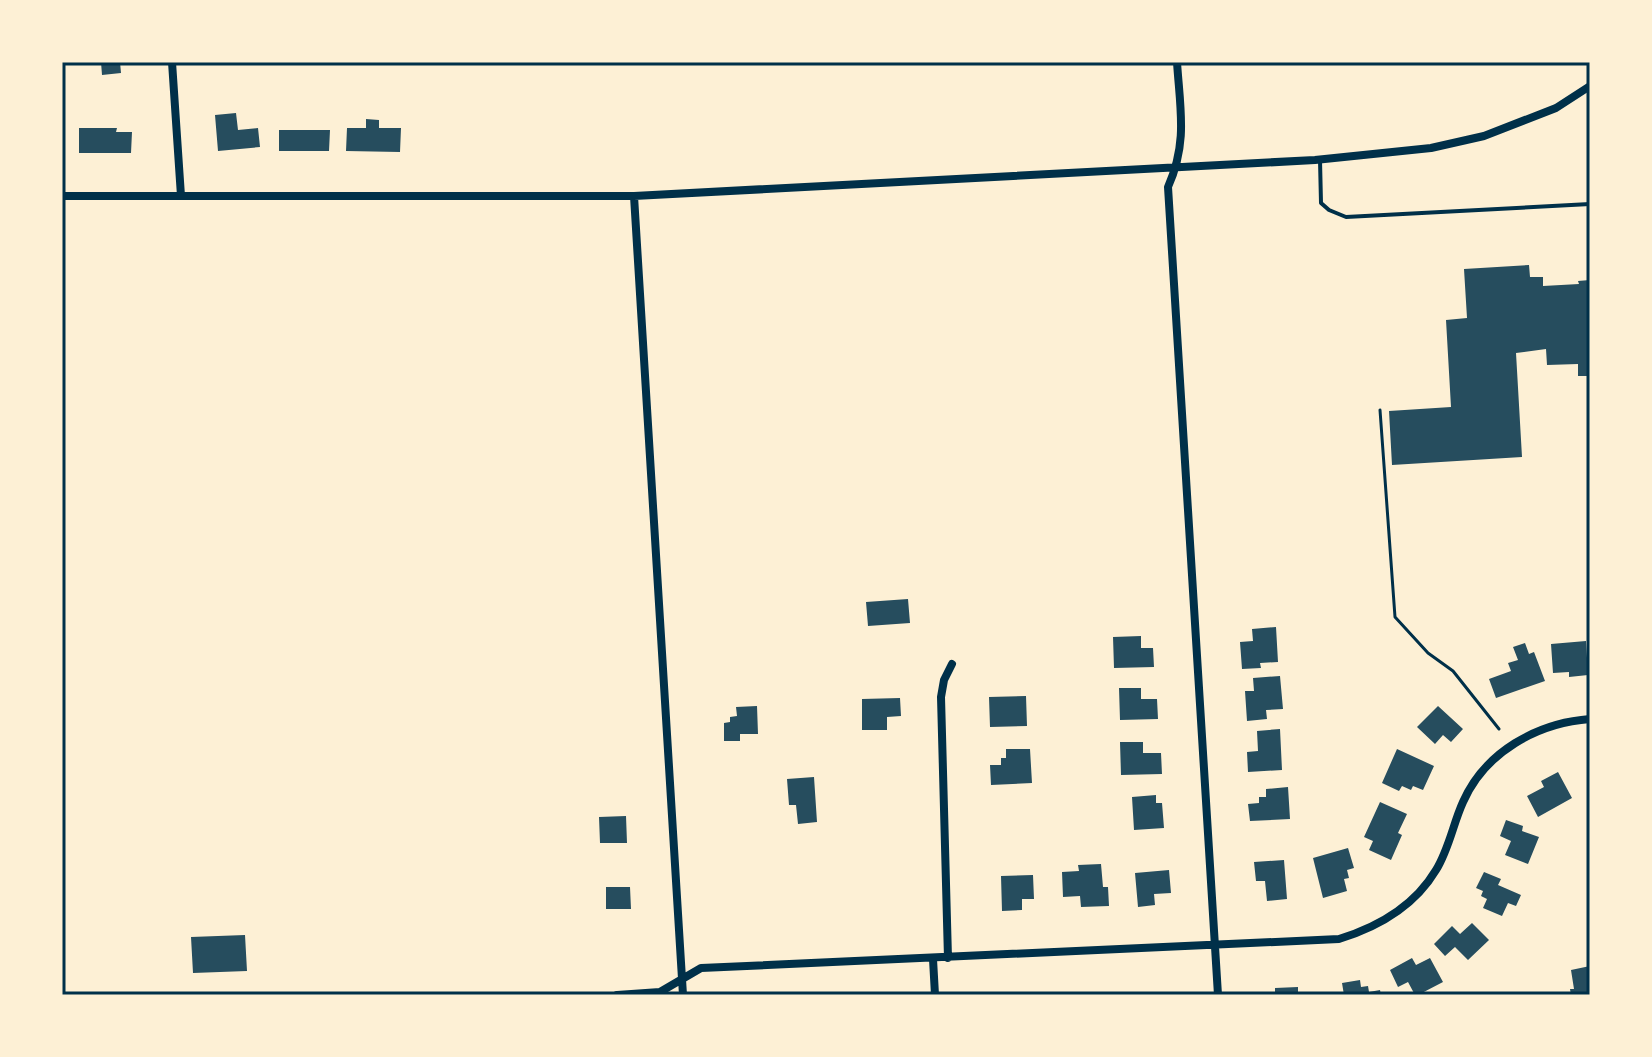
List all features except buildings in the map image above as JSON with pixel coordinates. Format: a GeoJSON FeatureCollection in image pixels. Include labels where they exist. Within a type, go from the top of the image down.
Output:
{"type":"FeatureCollection","features":[{"type":"Feature","properties":{"kind":"street"},"geometry":{"type":"LineString","coordinates":[[172,62],[181,196]]}},
{"type":"Feature","properties":{"kind":"street"},"geometry":{"type":"LineString","coordinates":[[1177,62],[1182,144],[1177,168],[1168,187],[1218,995]]}},
{"type":"Feature","properties":{"kind":"street"},"geometry":{"type":"LineString","coordinates":[[62,196],[634,196],[1320,160],[1431,148],[1484,136],[1556,108],[1590,86]]}},
{"type":"Feature","properties":{"kind":"street"},"geometry":{"type":"LineString","coordinates":[[634,196],[683,995]]}},
{"type":"Feature","properties":{"kind":"street"},"geometry":{"type":"LineString","coordinates":[[948,958],[941,697],[944,680],[952,664]]}},
{"type":"Feature","properties":{"kind":"street"},"geometry":{"type":"LineString","coordinates":[[617,995],[660,992],[701,968],[1339,939],[1360,933],[1395,914],[1422,889],[1436,871],[1474,781],[1489,764],[1527,735],[1553,725],[1590,719]]}},
{"type":"Feature","properties":{"kind":"street"},"geometry":{"type":"LineString","coordinates":[[933,959],[935,995]]}},
{"type":"Feature","properties":{"kind":"lane"},"geometry":{"type":"LineString","coordinates":[[1320,160],[1321,203],[1346,217],[1590,204]]}},
{"type":"Feature","properties":{"kind":"path"},"geometry":{"type":"LineString","coordinates":[[1380,410],[1395,617],[1428,653],[1453,671],[1499,729]]}}]}
